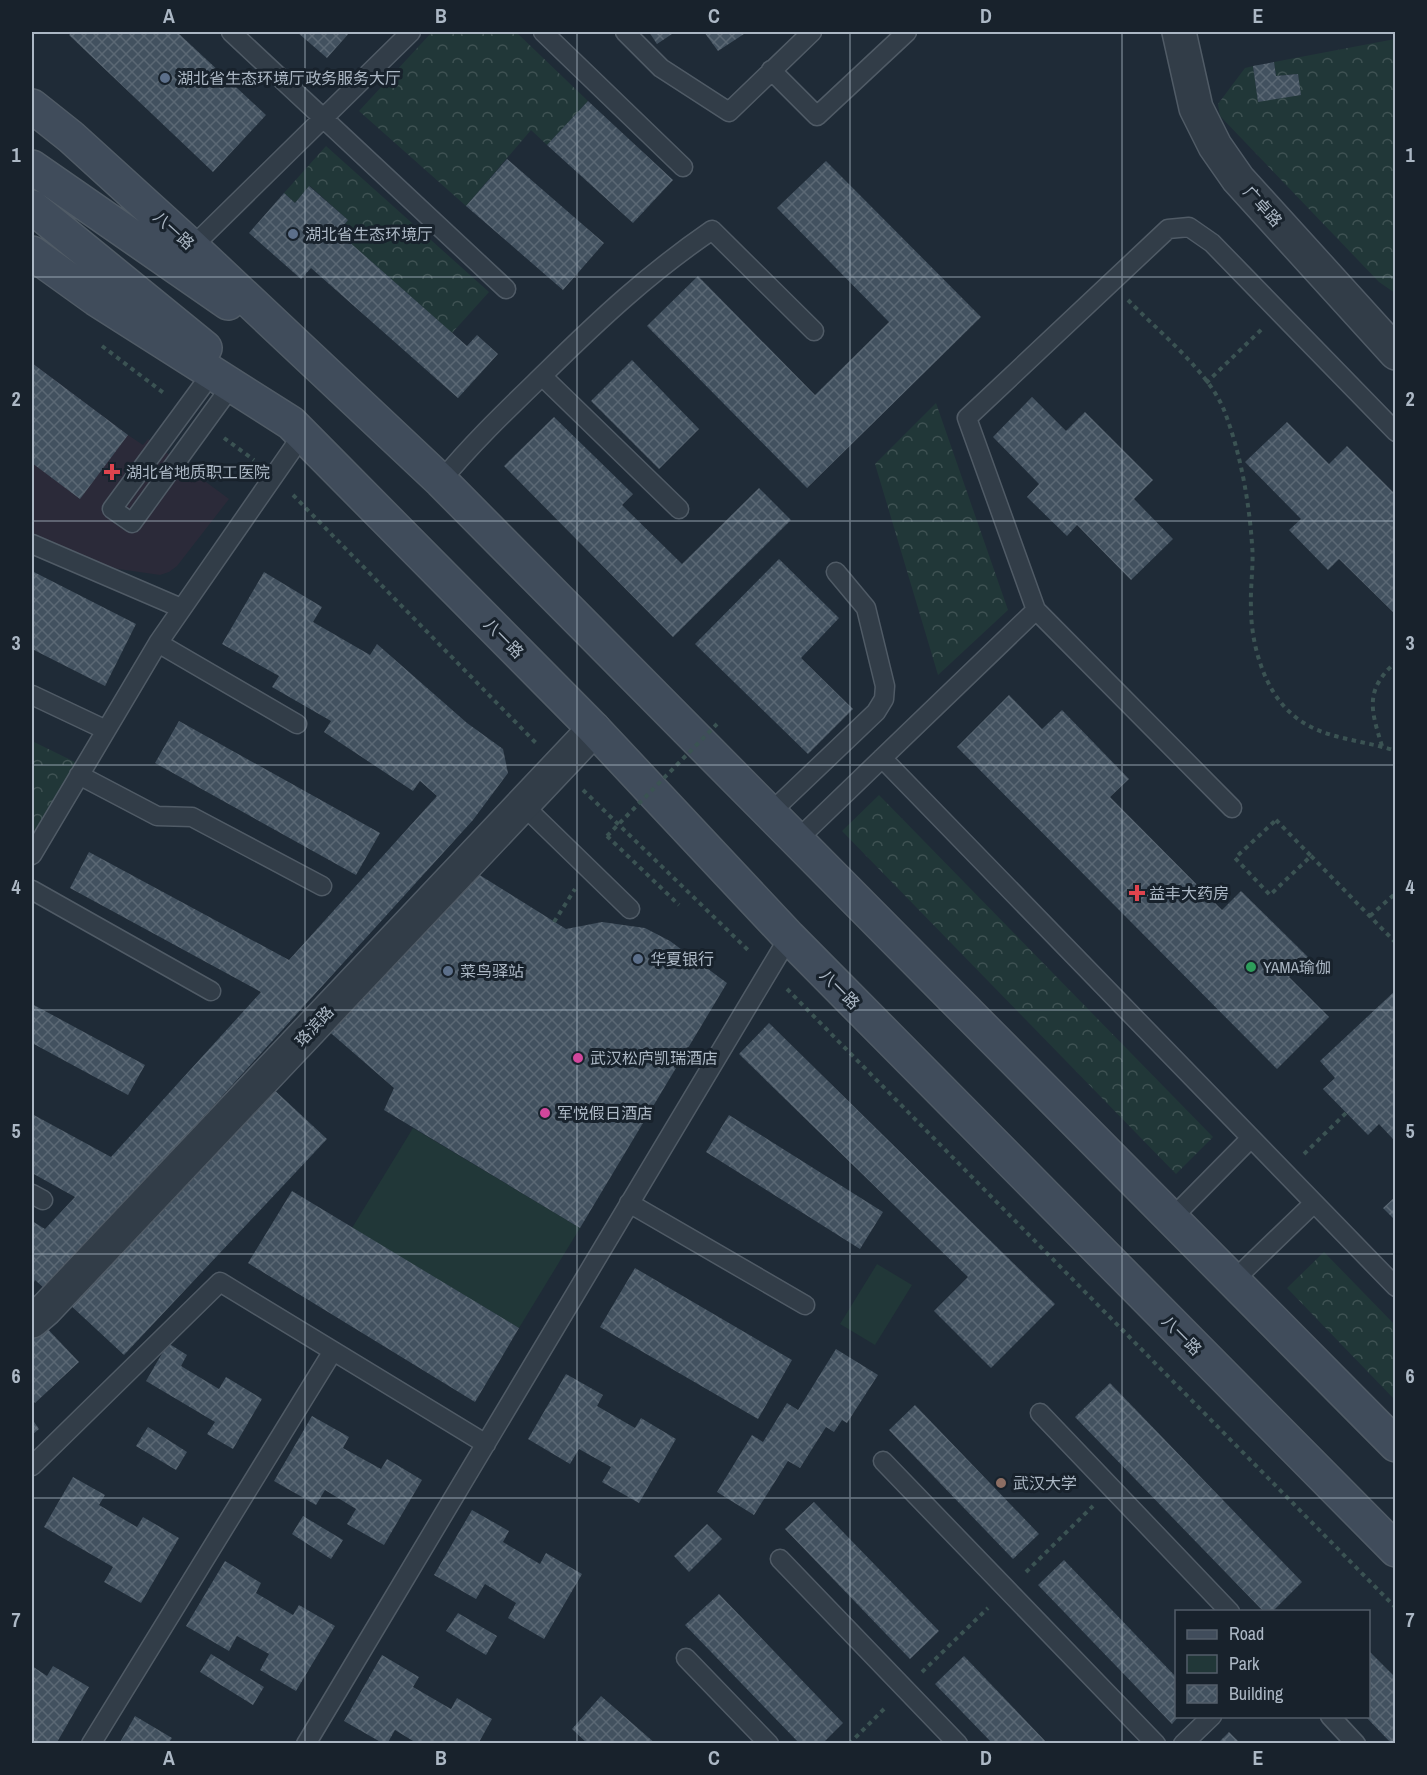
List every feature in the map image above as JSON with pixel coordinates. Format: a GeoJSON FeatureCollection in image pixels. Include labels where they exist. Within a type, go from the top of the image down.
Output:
{"type":"FeatureCollection","features":[{"type":"Feature","properties":{"kind":"main road","name":"八一路"},"geometry":{"type":"LineString","coordinates":[[32,106],[71,137],[192,247],[441,481],[1395,1445]]}},
{"type":"Feature","properties":{"kind":"main road","name":"八一路"},"geometry":{"type":"LineString","coordinates":[[32,167],[311,360]]}},
{"type":"Feature","properties":{"kind":"main road","name":"八一路"},"geometry":{"type":"LineString","coordinates":[[32,207],[122,278],[297,428],[594,729],[789,938],[1395,1550]]}},
{"type":"Feature","properties":{"kind":"main road","name":"八一路"},"geometry":{"type":"LineString","coordinates":[[32,253],[96,299],[297,428]]}},
{"type":"Feature","properties":{"kind":"street","name":"广卓路"},"geometry":{"type":"LineString","coordinates":[[1182,32],[1196,108],[1215,146],[1238,178],[1395,353]]}},
{"type":"Feature","properties":{"kind":"street","name":"珞滨路"},"geometry":{"type":"LineString","coordinates":[[32,1320],[46,1309],[594,729]]}},
{"type":"Feature","properties":{"kind":"lane"},"geometry":{"type":"LineString","coordinates":[[231,32],[506,289]]}},
{"type":"Feature","properties":{"kind":"lane"},"geometry":{"type":"LineString","coordinates":[[192,247],[411,32]]}},
{"type":"Feature","properties":{"kind":"lane"},"geometry":{"type":"LineString","coordinates":[[543,32],[683,167]]}},
{"type":"Feature","properties":{"kind":"lane"},"geometry":{"type":"LineString","coordinates":[[625,32],[643,53],[661,68],[729,112],[812,32]]}},
{"type":"Feature","properties":{"kind":"lane"},"geometry":{"type":"LineString","coordinates":[[771,70],[816,116],[907,32]]}},
{"type":"Feature","properties":{"kind":"lane"},"geometry":{"type":"LineString","coordinates":[[1232,808],[1036,610],[967,418],[1110,281],[1168,229],[1189,227],[1212,243],[1395,432]]}},
{"type":"Feature","properties":{"kind":"lane"},"geometry":{"type":"LineString","coordinates":[[441,481],[474,442],[621,298],[667,261],[712,230],[814,331]]}},
{"type":"Feature","properties":{"kind":"lane"},"geometry":{"type":"LineString","coordinates":[[542,376],[679,509]]}},
{"type":"Feature","properties":{"kind":"lane"},"geometry":{"type":"LineString","coordinates":[[222,379],[204,423],[132,523],[112,509],[186,409],[222,379]]}},
{"type":"Feature","properties":{"kind":"lane"},"geometry":{"type":"LineString","coordinates":[[32,855],[158,643],[273,475],[297,428]]}},
{"type":"Feature","properties":{"kind":"lane"},"geometry":{"type":"LineString","coordinates":[[32,544],[181,608]]}},
{"type":"Feature","properties":{"kind":"lane"},"geometry":{"type":"LineString","coordinates":[[770,813],[876,711],[884,699],[885,686],[866,608],[836,572]]}},
{"type":"Feature","properties":{"kind":"lane"},"geometry":{"type":"LineString","coordinates":[[797,840],[1036,610]]}},
{"type":"Feature","properties":{"kind":"lane"},"geometry":{"type":"LineString","coordinates":[[158,643],[297,724]]}},
{"type":"Feature","properties":{"kind":"lane"},"geometry":{"type":"LineString","coordinates":[[32,695],[106,730]]}},
{"type":"Feature","properties":{"kind":"lane"},"geometry":{"type":"LineString","coordinates":[[882,758],[1395,1287]]}},
{"type":"Feature","properties":{"kind":"lane"},"geometry":{"type":"LineString","coordinates":[[79,775],[157,816],[192,817],[322,886]]}},
{"type":"Feature","properties":{"kind":"lane"},"geometry":{"type":"LineString","coordinates":[[523,805],[630,909]]}},
{"type":"Feature","properties":{"kind":"lane"},"geometry":{"type":"LineString","coordinates":[[32,890],[211,991]]}},
{"type":"Feature","properties":{"kind":"lane"},"geometry":{"type":"LineString","coordinates":[[306,1743],[789,938]]}},
{"type":"Feature","properties":{"kind":"lane"},"geometry":{"type":"LineString","coordinates":[[1171,1219],[1251,1138]]}},
{"type":"Feature","properties":{"kind":"lane"},"geometry":{"type":"LineString","coordinates":[[628,1203],[805,1305]]}},
{"type":"Feature","properties":{"kind":"lane"},"geometry":{"type":"LineString","coordinates":[[1233,1281],[1314,1203]]}},
{"type":"Feature","properties":{"kind":"lane"},"geometry":{"type":"LineString","coordinates":[[32,1466],[220,1282],[486,1444]]}},
{"type":"Feature","properties":{"kind":"lane"},"geometry":{"type":"LineString","coordinates":[[91,1743],[333,1351]]}},
{"type":"Feature","properties":{"kind":"lane"},"geometry":{"type":"LineString","coordinates":[[1040,1413],[1229,1610]]}},
{"type":"Feature","properties":{"kind":"lane"},"geometry":{"type":"LineString","coordinates":[[883,1461],[1156,1743]]}},
{"type":"Feature","properties":{"kind":"lane"},"geometry":{"type":"LineString","coordinates":[[780,1559],[958,1743]]}},
{"type":"Feature","properties":{"kind":"lane"},"geometry":{"type":"LineString","coordinates":[[686,1658],[769,1743]]}},
{"type":"Feature","properties":{"kind":"lane"},"geometry":{"type":"LineString","coordinates":[[1183,1743],[1210,1718]]}},
{"type":"Feature","properties":{"kind":"lane"},"geometry":{"type":"LineString","coordinates":[[1332,1718],[1356,1743]]}},
{"type":"Feature","properties":{"kind":"path"},"geometry":{"type":"LineString","coordinates":[[1110,281],[1206,383],[1223,407],[1245,491],[1253,546],[1251,624],[1254,643],[1269,682],[1279,699],[1293,716],[1312,728],[1328,735],[1382,746],[1395,751]]}},
{"type":"Feature","properties":{"kind":"path"},"geometry":{"type":"LineString","coordinates":[[1206,383],[1280,311]]}},
{"type":"Feature","properties":{"kind":"path"},"geometry":{"type":"LineString","coordinates":[[95,341],[186,409]]}},
{"type":"Feature","properties":{"kind":"path"},"geometry":{"type":"LineString","coordinates":[[204,423],[273,475],[558,766],[768,970],[1395,1608]]}},
{"type":"Feature","properties":{"kind":"path"},"geometry":{"type":"LineString","coordinates":[[1382,746],[1371,701],[1374,691],[1395,662]]}},
{"type":"Feature","properties":{"kind":"path"},"geometry":{"type":"LineString","coordinates":[[678,905],[607,836],[717,724]]}},
{"type":"Feature","properties":{"kind":"path"},"geometry":{"type":"LineString","coordinates":[[1311,856],[1270,895],[1235,858],[1276,820],[1370,916],[1395,943]]}},
{"type":"Feature","properties":{"kind":"path"},"geometry":{"type":"LineString","coordinates":[[554,922],[588,868]]}},
{"type":"Feature","properties":{"kind":"path"},"geometry":{"type":"LineString","coordinates":[[1370,916],[1395,893]]}},
{"type":"Feature","properties":{"kind":"path"},"geometry":{"type":"LineString","coordinates":[[1284,1173],[1346,1113]]}},
{"type":"Feature","properties":{"kind":"path"},"geometry":{"type":"LineString","coordinates":[[849,1743],[1112,1488]]}},
{"type":"Feature","properties":{"kind":"shaded area","name":"湖北省地质职工医院"},"geometry":{"type":"Polygon","coordinates":[[[32,363],[128,435],[143,445],[148,439],[229,499],[177,566],[169,572],[160,575],[111,568],[49,543],[32,533],[32,363]]]}},
{"type":"Feature","properties":{"kind":"green space"},"geometry":{"type":"Polygon","coordinates":[[[432,32],[516,32],[588,101],[547,145],[531,130],[466,206],[359,111],[432,32]]]}},
{"type":"Feature","properties":{"kind":"green space"},"geometry":{"type":"Polygon","coordinates":[[[1395,39],[1395,293],[1379,282],[1220,116],[1218,104],[1245,68],[1253,66],[1258,101],[1300,95],[1298,74],[1276,76],[1274,62],[1395,39]]]}},
{"type":"Feature","properties":{"kind":"green space"},"geometry":{"type":"Polygon","coordinates":[[[326,146],[489,292],[452,333],[338,232],[348,220],[310,186],[295,203],[284,193],[326,146]]]}},
{"type":"Feature","properties":{"kind":"green space"},"geometry":{"type":"Polygon","coordinates":[[[936,403],[1008,610],[938,675],[875,464],[936,403]]]}},
{"type":"Feature","properties":{"kind":"green space"},"geometry":{"type":"Polygon","coordinates":[[[32,741],[77,763],[32,840],[32,741]]]}},
{"type":"Feature","properties":{"kind":"green space"},"geometry":{"type":"Polygon","coordinates":[[[879,795],[1213,1137],[1176,1174],[842,831],[879,795]]]}},
{"type":"Feature","properties":{"kind":"green space"},"geometry":{"type":"Polygon","coordinates":[[[413,1128],[580,1228],[519,1328],[352,1228],[413,1128]]]}},
{"type":"Feature","properties":{"kind":"green space"},"geometry":{"type":"Polygon","coordinates":[[[1324,1252],[1395,1325],[1395,1400],[1287,1288],[1324,1252]]]}},
{"type":"Feature","properties":{"kind":"green space"},"geometry":{"type":"Polygon","coordinates":[[[877,1264],[912,1285],[875,1345],[840,1324],[877,1264]]]}},
{"type":"Feature","properties":{"kind":"building"},"geometry":{"type":"Polygon","coordinates":[[[72,32],[177,32],[266,115],[213,172],[69,35],[72,32]]]}},
{"type":"Feature","properties":{"kind":"building"},"geometry":{"type":"Polygon","coordinates":[[[297,32],[350,32],[327,58],[297,32]]]}},
{"type":"Feature","properties":{"kind":"building"},"geometry":{"type":"Polygon","coordinates":[[[649,32],[675,32],[657,44],[649,32]]]}},
{"type":"Feature","properties":{"kind":"building"},"geometry":{"type":"Polygon","coordinates":[[[704,32],[747,32],[718,51],[704,32]]]}},
{"type":"Feature","properties":{"kind":"building"},"geometry":{"type":"Polygon","coordinates":[[[1274,62],[1276,76],[1298,74],[1301,95],[1258,102],[1253,66],[1274,62]]]}},
{"type":"Feature","properties":{"kind":"building"},"geometry":{"type":"Polygon","coordinates":[[[588,101],[673,180],[633,223],[547,145],[588,101]]]}},
{"type":"Feature","properties":{"kind":"building"},"geometry":{"type":"Polygon","coordinates":[[[507,159],[604,243],[563,290],[466,206],[507,159]]]}},
{"type":"Feature","properties":{"kind":"building"},"geometry":{"type":"Polygon","coordinates":[[[826,161],[981,317],[807,488],[647,326],[698,276],[815,395],[889,322],[777,208],[826,161]]]}},
{"type":"Feature","properties":{"kind":"building"},"geometry":{"type":"Polygon","coordinates":[[[309,186],[348,220],[338,232],[467,346],[477,335],[498,354],[458,398],[311,268],[301,279],[249,233],[284,193],[295,203],[309,186]]]}},
{"type":"Feature","properties":{"kind":"building"},"geometry":{"type":"Polygon","coordinates":[[[632,360],[699,429],[659,469],[591,401],[632,360]]]}},
{"type":"Feature","properties":{"kind":"building"},"geometry":{"type":"Polygon","coordinates":[[[32,363],[128,435],[80,499],[32,463],[32,363]]]}},
{"type":"Feature","properties":{"kind":"building"},"geometry":{"type":"Polygon","coordinates":[[[1032,397],[1066,431],[1085,412],[1153,480],[1134,499],[1173,539],[1131,580],[1077,525],[1067,536],[1027,497],[1039,484],[993,437],[1032,397]]]}},
{"type":"Feature","properties":{"kind":"building"},"geometry":{"type":"Polygon","coordinates":[[[554,417],[633,494],[622,505],[682,564],[759,488],[791,520],[673,637],[504,466],[554,417]]]}},
{"type":"Feature","properties":{"kind":"building"},"geometry":{"type":"Polygon","coordinates":[[[1287,422],[1329,464],[1347,446],[1396,495],[1394,613],[1339,559],[1328,570],[1289,530],[1301,519],[1245,462],[1287,422]]]}},
{"type":"Feature","properties":{"kind":"building"},"geometry":{"type":"Polygon","coordinates":[[[779,559],[839,618],[801,658],[853,709],[808,754],[695,644],[779,559]]]}},
{"type":"Feature","properties":{"kind":"building"},"geometry":{"type":"Polygon","coordinates":[[[32,571],[136,624],[105,686],[32,649],[32,571]]]}},
{"type":"Feature","properties":{"kind":"building"},"geometry":{"type":"Polygon","coordinates":[[[264,572],[322,607],[313,622],[370,655],[377,644],[467,723],[503,749],[508,773],[473,820],[46,1290],[35,1280],[32,1286],[32,1221],[45,1229],[75,1197],[32,1173],[32,1114],[111,1157],[261,992],[70,888],[89,852],[289,960],[437,796],[420,781],[413,791],[324,732],[331,721],[272,687],[279,676],[222,644],[264,572]]]}},
{"type":"Feature","properties":{"kind":"building"},"geometry":{"type":"Polygon","coordinates":[[[1009,695],[1042,729],[1062,710],[1129,779],[1110,797],[1222,910],[1241,891],[1309,958],[1289,977],[1329,1017],[1277,1069],[957,747],[1009,695]]]}},
{"type":"Feature","properties":{"kind":"building"},"geometry":{"type":"Polygon","coordinates":[[[179,721],[380,833],[356,875],[155,763],[179,721]]]}},
{"type":"Feature","properties":{"kind":"building"},"geometry":{"type":"Polygon","coordinates":[[[478,874],[566,929],[602,922],[645,928],[670,941],[727,983],[580,1228],[384,1110],[394,1088],[325,1028],[478,874]]]}},
{"type":"Feature","properties":{"kind":"building"},"geometry":{"type":"Polygon","coordinates":[[[1396,990],[1396,1137],[1393,1139],[1379,1124],[1368,1135],[1323,1089],[1335,1078],[1320,1061],[1396,990]]]}},
{"type":"Feature","properties":{"kind":"building"},"geometry":{"type":"Polygon","coordinates":[[[32,1004],[145,1065],[128,1095],[32,1043],[32,1004]]]}},
{"type":"Feature","properties":{"kind":"building"},"geometry":{"type":"Polygon","coordinates":[[[769,1023],[1055,1304],[991,1368],[934,1311],[968,1277],[739,1054],[769,1023]]]}},
{"type":"Feature","properties":{"kind":"building"},"geometry":{"type":"Polygon","coordinates":[[[270,1086],[327,1139],[124,1355],[68,1303],[270,1086]]]}},
{"type":"Feature","properties":{"kind":"building"},"geometry":{"type":"Polygon","coordinates":[[[729,1115],[883,1212],[860,1249],[706,1152],[729,1115]]]}},
{"type":"Feature","properties":{"kind":"building"},"geometry":{"type":"Polygon","coordinates":[[[292,1191],[519,1328],[475,1402],[248,1263],[292,1191]]]}},
{"type":"Feature","properties":{"kind":"building"},"geometry":{"type":"Polygon","coordinates":[[[1396,1196],[1396,1221],[1383,1208],[1396,1196]]]}},
{"type":"Feature","properties":{"kind":"building"},"geometry":{"type":"Polygon","coordinates":[[[635,1268],[792,1360],[758,1419],[600,1327],[635,1268]]]}},
{"type":"Feature","properties":{"kind":"building"},"geometry":{"type":"Polygon","coordinates":[[[41,1322],[79,1362],[35,1403],[32,1399],[32,1331],[41,1322]]]}},
{"type":"Feature","properties":{"kind":"building"},"geometry":{"type":"Polygon","coordinates":[[[168,1343],[187,1355],[181,1366],[219,1389],[226,1377],[262,1399],[233,1449],[207,1434],[215,1422],[146,1381],[168,1343]]]}},
{"type":"Feature","properties":{"kind":"building"},"geometry":{"type":"Polygon","coordinates":[[[836,1349],[878,1375],[847,1423],[842,1420],[834,1432],[826,1427],[800,1468],[788,1461],[754,1515],[717,1492],[752,1435],[763,1442],[787,1403],[798,1410],[836,1349]]]}},
{"type":"Feature","properties":{"kind":"building"},"geometry":{"type":"Polygon","coordinates":[[[566,1374],[603,1395],[597,1406],[635,1428],[641,1418],[676,1439],[639,1503],[602,1482],[611,1467],[579,1449],[570,1464],[528,1439],[566,1374]]]}},
{"type":"Feature","properties":{"kind":"building"},"geometry":{"type":"Polygon","coordinates":[[[1110,1383],[1302,1582],[1274,1610],[1262,1610],[1075,1417],[1110,1383]]]}},
{"type":"Feature","properties":{"kind":"building"},"geometry":{"type":"Polygon","coordinates":[[[915,1405],[1039,1534],[1013,1559],[889,1430],[915,1405]]]}},
{"type":"Feature","properties":{"kind":"building"},"geometry":{"type":"Polygon","coordinates":[[[312,1416],[349,1437],[343,1448],[381,1469],[387,1459],[422,1480],[384,1545],[347,1524],[356,1509],[325,1490],[316,1505],[274,1481],[312,1416]]]}},
{"type":"Feature","properties":{"kind":"building"},"geometry":{"type":"Polygon","coordinates":[[[32,1419],[39,1429],[32,1435],[32,1419]]]}},
{"type":"Feature","properties":{"kind":"building"},"geometry":{"type":"Polygon","coordinates":[[[148,1427],[187,1452],[176,1470],[136,1446],[148,1427]]]}},
{"type":"Feature","properties":{"kind":"building"},"geometry":{"type":"Polygon","coordinates":[[[73,1477],[105,1495],[99,1505],[137,1527],[143,1517],[179,1538],[141,1603],[104,1582],[113,1567],[44,1527],[73,1477]]]}},
{"type":"Feature","properties":{"kind":"building"},"geometry":{"type":"Polygon","coordinates":[[[814,1502],[939,1631],[910,1659],[785,1529],[814,1502]]]}},
{"type":"Feature","properties":{"kind":"building"},"geometry":{"type":"Polygon","coordinates":[[[472,1510],[509,1531],[503,1542],[540,1564],[546,1553],[582,1574],[544,1639],[508,1618],[516,1603],[485,1584],[476,1599],[434,1575],[472,1510]]]}},
{"type":"Feature","properties":{"kind":"building"},"geometry":{"type":"Polygon","coordinates":[[[303,1516],[343,1540],[331,1559],[292,1534],[303,1516]]]}},
{"type":"Feature","properties":{"kind":"building"},"geometry":{"type":"Polygon","coordinates":[[[707,1524],[722,1539],[689,1572],[674,1556],[707,1524]]]}},
{"type":"Feature","properties":{"kind":"building"},"geometry":{"type":"Polygon","coordinates":[[[1064,1560],[1175,1676],[1175,1718],[1177,1718],[1172,1724],[1038,1585],[1064,1560]]]}},
{"type":"Feature","properties":{"kind":"building"},"geometry":{"type":"Polygon","coordinates":[[[225,1561],[261,1583],[256,1593],[293,1615],[299,1605],[335,1626],[296,1691],[260,1670],[269,1654],[237,1636],[229,1651],[186,1626],[225,1561]]]}},
{"type":"Feature","properties":{"kind":"building"},"geometry":{"type":"Polygon","coordinates":[[[719,1594],[843,1723],[822,1744],[800,1744],[685,1625],[719,1594]]]}},
{"type":"Feature","properties":{"kind":"building"},"geometry":{"type":"Polygon","coordinates":[[[458,1613],[497,1636],[486,1655],[446,1631],[458,1613]]]}},
{"type":"Feature","properties":{"kind":"building"},"geometry":{"type":"Polygon","coordinates":[[[1370,1652],[1396,1678],[1396,1744],[1392,1744],[1367,1718],[1370,1718],[1370,1652]]]}},
{"type":"Feature","properties":{"kind":"building"},"geometry":{"type":"Polygon","coordinates":[[[211,1654],[264,1687],[253,1705],[200,1672],[211,1654]]]}},
{"type":"Feature","properties":{"kind":"building"},"geometry":{"type":"Polygon","coordinates":[[[382,1655],[419,1677],[413,1687],[451,1709],[457,1698],[492,1719],[478,1744],[418,1744],[395,1730],[387,1744],[384,1744],[344,1721],[382,1655]]]}},
{"type":"Feature","properties":{"kind":"building"},"geometry":{"type":"Polygon","coordinates":[[[964,1656],[1048,1744],[993,1744],[935,1684],[964,1656]]]}},
{"type":"Feature","properties":{"kind":"building"},"geometry":{"type":"Polygon","coordinates":[[[32,1666],[47,1676],[53,1666],[89,1687],[56,1744],[36,1744],[32,1741],[32,1666]]]}},
{"type":"Feature","properties":{"kind":"building"},"geometry":{"type":"Polygon","coordinates":[[[601,1696],[656,1744],[588,1744],[572,1729],[601,1696]]]}},
{"type":"Feature","properties":{"kind":"building"},"geometry":{"type":"Polygon","coordinates":[[[135,1716],[172,1738],[168,1744],[119,1744],[135,1716]]]}},
{"type":"Feature","properties":{"kind":"building"},"geometry":{"type":"Polygon","coordinates":[[[1229,1732],[1241,1744],[1217,1744],[1229,1732]]]}},
{"type":"Feature","properties":{"kind":"place","name":"湖北省生态环境厅政务服务大厅"},"geometry":{"type":"Point","coordinates":[165,78]}},
{"type":"Feature","properties":{"kind":"place","name":"湖北省生态环境厅"},"geometry":{"type":"Point","coordinates":[293,234]}},
{"type":"Feature","properties":{"kind":"place","name":"湖北省地质职工医院"},"geometry":{"type":"Point","coordinates":[112,472]}},
{"type":"Feature","properties":{"kind":"place","name":"益丰大药房"},"geometry":{"type":"Point","coordinates":[1137,893]}},
{"type":"Feature","properties":{"kind":"place","name":"华夏银行"},"geometry":{"type":"Point","coordinates":[638,959]}},
{"type":"Feature","properties":{"kind":"place","name":"YAMA瑜伽"},"geometry":{"type":"Point","coordinates":[1251,967]}},
{"type":"Feature","properties":{"kind":"place","name":"菜鸟驿站"},"geometry":{"type":"Point","coordinates":[448,971]}},
{"type":"Feature","properties":{"kind":"place","name":"武汉松庐凯瑞酒店"},"geometry":{"type":"Point","coordinates":[578,1058]}},
{"type":"Feature","properties":{"kind":"place","name":"军悦假日酒店"},"geometry":{"type":"Point","coordinates":[545,1113]}},
{"type":"Feature","properties":{"kind":"place","name":"武汉大学"},"geometry":{"type":"Point","coordinates":[1001,1483]}}]}
